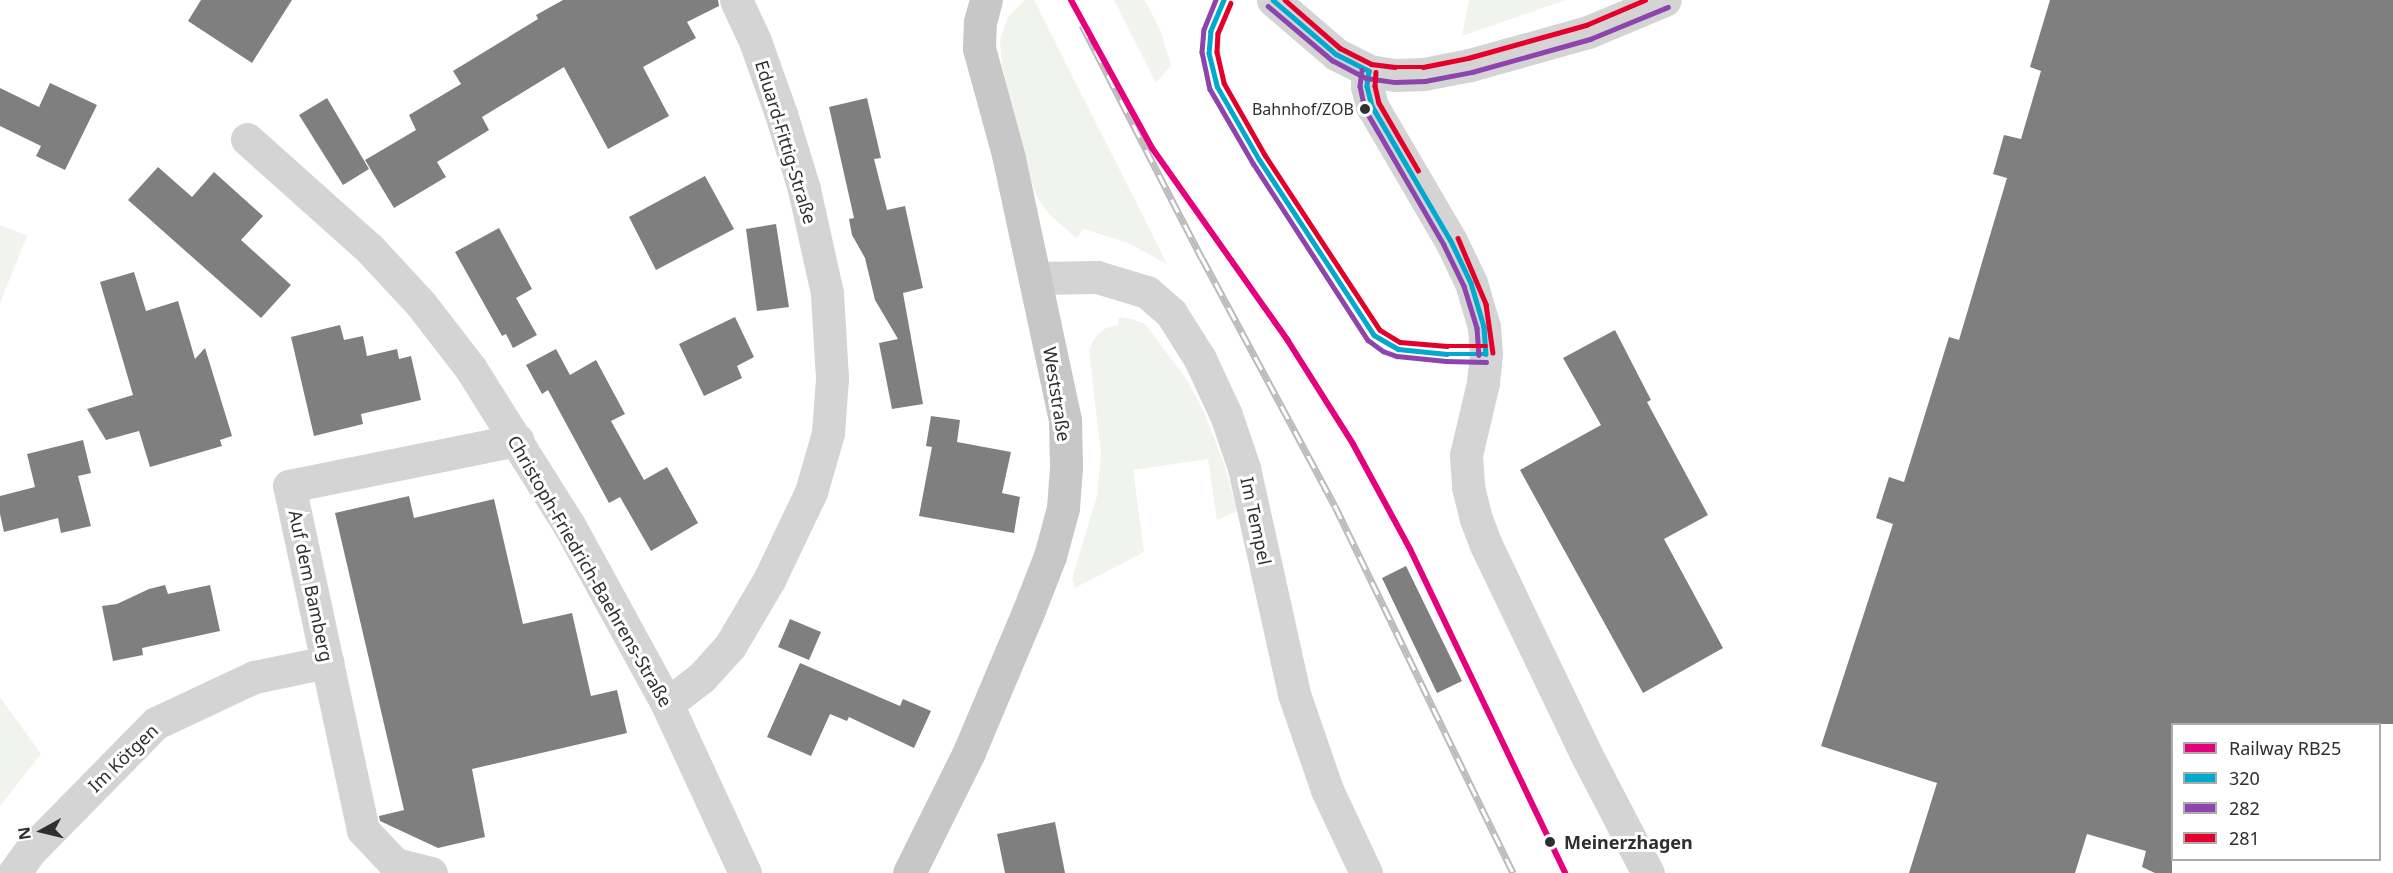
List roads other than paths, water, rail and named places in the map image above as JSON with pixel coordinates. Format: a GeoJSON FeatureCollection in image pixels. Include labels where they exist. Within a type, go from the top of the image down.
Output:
{"type":"FeatureCollection","features":[{"type":"Feature","properties":{"kind":"main road","name":"Weststraße"},"geometry":{"type":"LineString","coordinates":[[909,873],[969,752],[1027,615],[1050,556],[1063,508],[1066,467],[1065,420],[1037,278],[1009,158],[979,48],[980,22],[986,0]]}},
{"type":"Feature","properties":{"kind":"street","name":"Eduard-Fittig-Straße"},"geometry":{"type":"LineString","coordinates":[[667,704],[702,677],[730,646],[769,580],[811,492],[828,433],[832,378],[827,293],[804,189],[781,114],[755,41],[736,0]]}},
{"type":"Feature","properties":{"kind":"street"},"geometry":{"type":"LineString","coordinates":[[1273,0],[1336,54],[1369,71],[1395,75],[1424,74],[1470,65],[1588,32],[1665,0]]}},
{"type":"Feature","properties":{"kind":"street"},"geometry":{"type":"LineString","coordinates":[[1369,71],[1367,86],[1372,106],[1451,241],[1471,283],[1484,327],[1486,354],[1483,383],[1466,455],[1468,487],[1479,527],[1587,756],[1648,873]]}},
{"type":"Feature","properties":{"kind":"street","name":"Christoph-Friedrich-Baehrens-Straße"},"geometry":{"type":"LineString","coordinates":[[248,139],[368,247],[421,304],[471,369],[569,525],[667,704],[746,873]]}},
{"type":"Feature","properties":{"kind":"street","name":"Im Tempel"},"geometry":{"type":"LineString","coordinates":[[1037,278],[1097,277],[1147,292],[1171,313],[1200,359],[1226,414],[1244,468],[1294,694],[1327,790],[1366,873]]}},
{"type":"Feature","properties":{"kind":"street","name":"Auf dem Bamberg"},"geometry":{"type":"LineString","coordinates":[[431,873],[395,864],[363,830],[289,486],[517,440]]}},
{"type":"Feature","properties":{"kind":"street","name":"Im Kötgen"},"geometry":{"type":"LineString","coordinates":[[14,873],[31,849],[156,723],[254,677],[327,662]]}},
{"type":"Feature","properties":{"kind":"railway"},"geometry":{"type":"LineString","coordinates":[[1082,25],[1202,258],[1335,506],[1513,873]]}},
{"type":"Feature","properties":{"kind":"rail line","name":"RB25"},"geometry":{"type":"LineString","coordinates":[[1071,0],[1152,148],[1288,341],[1353,444],[1410,549],[1565,873]]}},
{"type":"Feature","properties":{"kind":"place","name":"Bahnhof/ZOB"},"geometry":{"type":"Point","coordinates":[1365,109]}},
{"type":"Feature","properties":{"kind":"place","name":"Meinerzhagen"},"geometry":{"type":"Point","coordinates":[1550,842]}}]}
